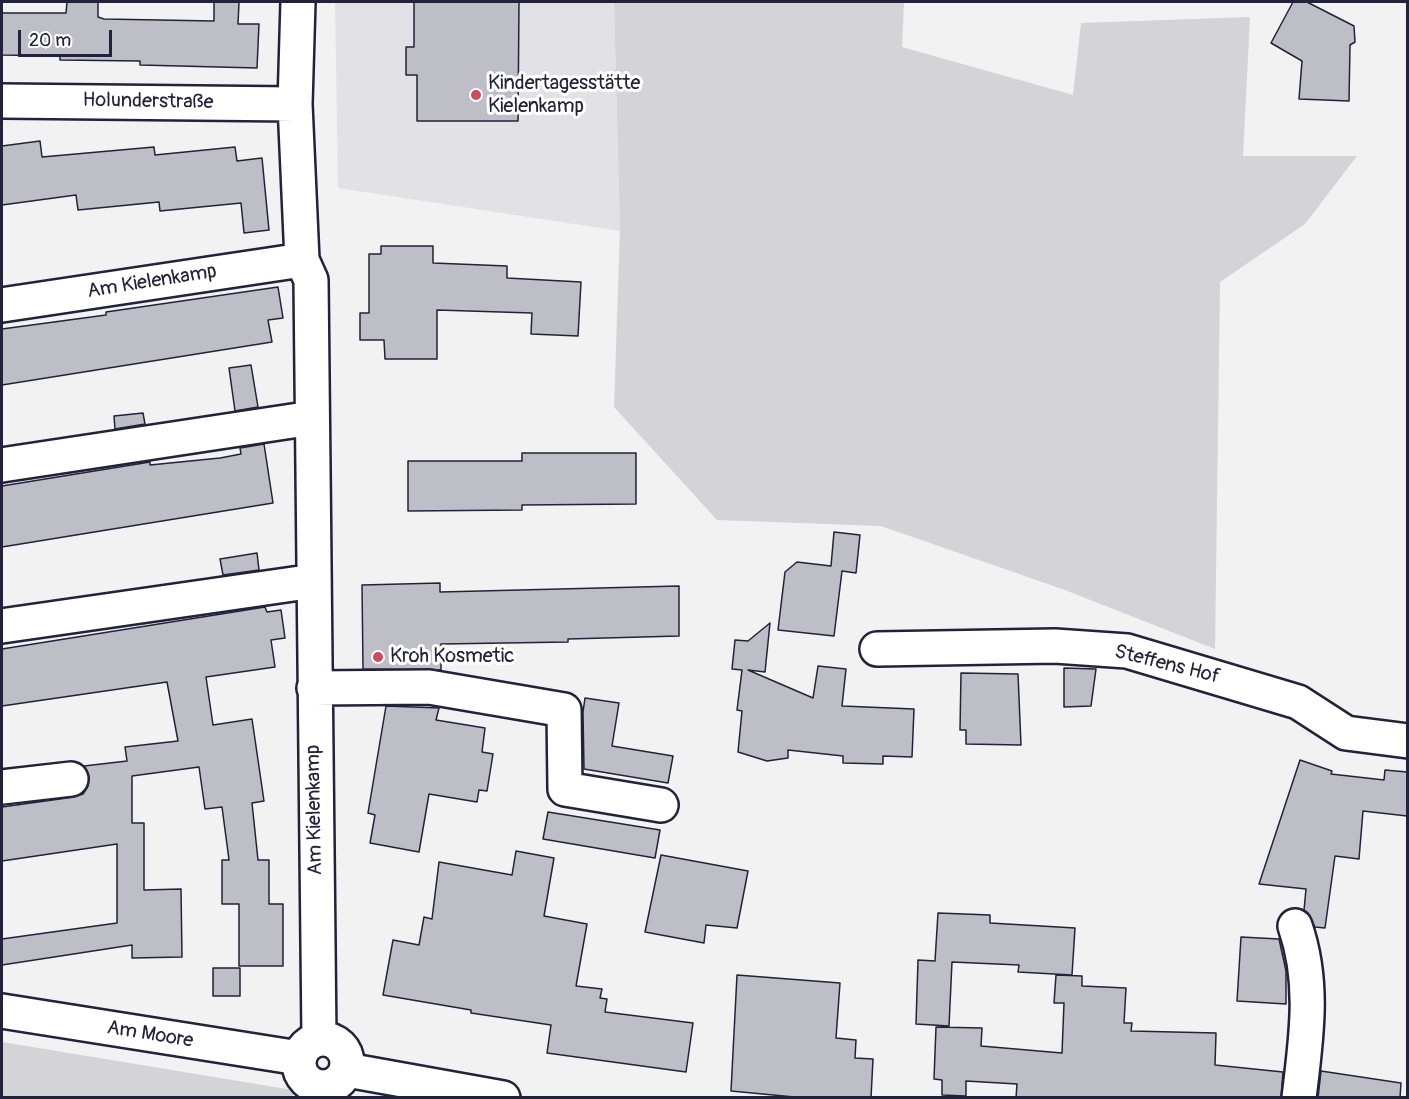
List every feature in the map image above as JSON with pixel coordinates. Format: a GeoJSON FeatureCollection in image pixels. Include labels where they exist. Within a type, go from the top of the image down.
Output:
{"type":"FeatureCollection","features":[{"type":"Feature","properties":{"kind":"street","name":"Am Kielenkamp"},"geometry":{"type":"LineString","coordinates":[[298,2],[295,104],[302,260],[311,280],[314,688],[309,1048]]}},
{"type":"Feature","properties":{"kind":"street","name":"Holunderstraße"},"geometry":{"type":"LineString","coordinates":[[2,101],[295,104]]}},
{"type":"Feature","properties":{"kind":"street","name":"Am Kielenkamp"},"geometry":{"type":"LineString","coordinates":[[2,305],[302,260]]}},
{"type":"Feature","properties":{"kind":"street"},"geometry":{"type":"LineString","coordinates":[[2,465],[312,418]]}},
{"type":"Feature","properties":{"kind":"street"},"geometry":{"type":"LineString","coordinates":[[2,626],[314,581]]}},
{"type":"Feature","properties":{"kind":"street","name":"Steffens Hof"},"geometry":{"type":"LineString","coordinates":[[877,649],[1055,646],[1127,651],[1298,702],[1346,733],[1407,741]]}},
{"type":"Feature","properties":{"kind":"street"},"geometry":{"type":"LineString","coordinates":[[314,688],[429,687],[564,710],[565,789],[661,805]]}},
{"type":"Feature","properties":{"kind":"street"},"geometry":{"type":"LineString","coordinates":[[2,787],[71,778]]}},
{"type":"Feature","properties":{"kind":"street"},"geometry":{"type":"LineString","coordinates":[[1294,926],[1307,970],[1309,1023],[1299,1098]]}},
{"type":"Feature","properties":{"kind":"street","name":"Am Moore"},"geometry":{"type":"LineString","coordinates":[[2,1011],[309,1048]]}},
{"type":"Feature","properties":{"kind":"street"},"geometry":{"type":"LineString","coordinates":[[330,1085],[346,1053],[342,1046],[327,1038],[309,1048],[302,1074],[314,1086],[330,1085],[503,1098]]}},
{"type":"Feature","properties":{"kind":"shaded area","name":"Kindertagesstätte Kielenkamp"},"geometry":{"type":"Polygon","coordinates":[[[335,2],[614,2],[620,231],[338,188],[335,2]]]}},
{"type":"Feature","properties":{"kind":"shaded area"},"geometry":{"type":"Polygon","coordinates":[[[614,2],[904,2],[902,47],[1073,95],[1081,23],[1250,17],[1243,156],[1357,156],[1305,224],[1220,282],[1215,649],[1065,590],[881,526],[717,520],[614,407],[620,231],[614,2]]]}},
{"type":"Feature","properties":{"kind":"shaded area"},"geometry":{"type":"Polygon","coordinates":[[[2,1042],[293,1090],[293,1097],[2,1097],[2,1042]]]}},
{"type":"Feature","properties":{"kind":"building"},"geometry":{"type":"Polygon","coordinates":[[[67,2],[98,2],[98,17],[104,19],[214,21],[214,2],[239,2],[238,24],[259,24],[257,68],[140,65],[140,61],[60,60],[60,56],[2,55],[2,13],[66,13],[67,2]]]}},
{"type":"Feature","properties":{"kind":"building"},"geometry":{"type":"Polygon","coordinates":[[[414,2],[519,2],[518,121],[417,121],[417,75],[406,75],[406,47],[414,47],[414,2]]]}},
{"type":"Feature","properties":{"kind":"building"},"geometry":{"type":"Polygon","coordinates":[[[1293,2],[1307,2],[1354,26],[1355,42],[1350,45],[1349,101],[1299,99],[1302,61],[1271,43],[1293,2]]]}},
{"type":"Feature","properties":{"kind":"building"},"geometry":{"type":"Polygon","coordinates":[[[40,141],[42,157],[154,147],[155,155],[235,147],[237,161],[262,158],[269,230],[244,233],[241,203],[160,211],[159,202],[78,210],[76,195],[2,205],[2,146],[40,141]]]}},
{"type":"Feature","properties":{"kind":"building"},"geometry":{"type":"Polygon","coordinates":[[[381,246],[433,246],[433,263],[507,266],[507,278],[581,282],[578,336],[531,334],[532,313],[437,310],[437,359],[385,359],[384,340],[360,340],[360,313],[369,313],[369,254],[381,254],[381,246]]]}},
{"type":"Feature","properties":{"kind":"building"},"geometry":{"type":"Polygon","coordinates":[[[278,287],[283,318],[268,320],[272,342],[2,385],[2,329],[106,315],[106,312],[278,287]]]}},
{"type":"Feature","properties":{"kind":"building"},"geometry":{"type":"Polygon","coordinates":[[[251,365],[258,407],[235,411],[229,368],[251,365]]]}},
{"type":"Feature","properties":{"kind":"building"},"geometry":{"type":"Polygon","coordinates":[[[143,413],[145,424],[115,429],[114,416],[143,413]]]}},
{"type":"Feature","properties":{"kind":"building"},"geometry":{"type":"Polygon","coordinates":[[[264,444],[273,503],[2,547],[2,486],[150,462],[150,465],[220,458],[241,454],[240,448],[264,444]]]}},
{"type":"Feature","properties":{"kind":"building"},"geometry":{"type":"Polygon","coordinates":[[[522,453],[636,453],[636,504],[522,505],[522,510],[408,511],[408,461],[522,461],[522,453]]]}},
{"type":"Feature","properties":{"kind":"building"},"geometry":{"type":"Polygon","coordinates":[[[834,532],[860,535],[856,573],[842,571],[834,636],[778,630],[785,572],[797,562],[831,566],[834,532]]]}},
{"type":"Feature","properties":{"kind":"building"},"geometry":{"type":"Polygon","coordinates":[[[257,553],[259,570],[223,575],[220,559],[257,553]]]}},
{"type":"Feature","properties":{"kind":"building"},"geometry":{"type":"Polygon","coordinates":[[[440,583],[440,592],[679,586],[679,636],[568,639],[568,642],[441,644],[441,670],[363,669],[362,585],[440,583]]]}},
{"type":"Feature","properties":{"kind":"building"},"geometry":{"type":"Polygon","coordinates":[[[265,607],[267,612],[281,610],[285,638],[271,640],[275,667],[206,677],[213,725],[252,719],[264,801],[252,803],[258,860],[269,860],[269,904],[283,904],[283,966],[239,966],[239,904],[222,904],[222,860],[229,860],[222,807],[205,809],[199,767],[132,776],[132,823],[144,823],[144,890],[181,889],[182,957],[132,958],[132,945],[2,965],[2,939],[117,923],[117,844],[2,861],[2,807],[83,794],[88,786],[89,776],[84,766],[127,761],[125,747],[178,741],[167,682],[2,706],[2,649],[265,607]]]}},
{"type":"Feature","properties":{"kind":"building"},"geometry":{"type":"Polygon","coordinates":[[[770,623],[765,672],[748,670],[813,698],[818,666],[846,669],[842,706],[914,709],[912,757],[883,756],[883,764],[843,763],[843,756],[788,750],[788,758],[767,761],[738,752],[742,711],[737,710],[742,670],[732,669],[735,640],[748,641],[770,623]]]}},
{"type":"Feature","properties":{"kind":"building"},"geometry":{"type":"Polygon","coordinates":[[[1064,668],[1096,669],[1091,706],[1064,707],[1064,668]]]}},
{"type":"Feature","properties":{"kind":"building"},"geometry":{"type":"Polygon","coordinates":[[[961,673],[1018,674],[1021,745],[966,744],[966,730],[960,730],[961,673]]]}},
{"type":"Feature","properties":{"kind":"building"},"geometry":{"type":"Polygon","coordinates":[[[585,698],[619,703],[612,746],[673,756],[668,783],[584,769],[583,712],[585,698]]]}},
{"type":"Feature","properties":{"kind":"building"},"geometry":{"type":"Polygon","coordinates":[[[386,706],[439,708],[436,720],[485,728],[482,752],[493,754],[487,791],[479,790],[477,802],[429,794],[419,852],[370,843],[375,815],[368,813],[386,706]]]}},
{"type":"Feature","properties":{"kind":"building"},"geometry":{"type":"Polygon","coordinates":[[[1300,760],[1332,771],[1331,774],[1384,780],[1385,770],[1407,772],[1407,816],[1363,811],[1359,859],[1335,856],[1325,928],[1315,927],[1304,910],[1306,889],[1259,884],[1300,760]]]}},
{"type":"Feature","properties":{"kind":"building"},"geometry":{"type":"Polygon","coordinates":[[[548,812],[660,830],[655,858],[543,839],[548,812]]]}},
{"type":"Feature","properties":{"kind":"building"},"geometry":{"type":"Polygon","coordinates":[[[516,851],[554,858],[544,916],[587,924],[576,986],[602,989],[600,998],[607,999],[605,1012],[693,1023],[686,1072],[547,1053],[551,1025],[471,1013],[471,1010],[383,995],[393,940],[419,945],[424,917],[432,919],[439,862],[512,875],[516,851]]]}},
{"type":"Feature","properties":{"kind":"building"},"geometry":{"type":"Polygon","coordinates":[[[661,855],[748,871],[737,928],[706,925],[704,943],[645,932],[661,855]]]}},
{"type":"Feature","properties":{"kind":"building"},"geometry":{"type":"Polygon","coordinates":[[[938,913],[990,915],[990,923],[1075,928],[1072,975],[1018,972],[1019,965],[952,962],[949,1026],[916,1024],[918,960],[935,961],[938,913]]]}},
{"type":"Feature","properties":{"kind":"building"},"geometry":{"type":"Polygon","coordinates":[[[1241,937],[1279,939],[1286,971],[1286,1004],[1237,1001],[1241,937]]]}},
{"type":"Feature","properties":{"kind":"building"},"geometry":{"type":"Polygon","coordinates":[[[213,968],[240,968],[240,996],[213,996],[213,968]]]}},
{"type":"Feature","properties":{"kind":"building"},"geometry":{"type":"Polygon","coordinates":[[[737,975],[840,983],[836,1038],[856,1040],[855,1058],[873,1059],[871,1098],[805,1098],[731,1091],[737,975]]]}},
{"type":"Feature","properties":{"kind":"building"},"geometry":{"type":"Polygon","coordinates":[[[1056,975],[1082,976],[1082,986],[1126,988],[1124,1023],[1132,1023],[1131,1031],[1216,1033],[1215,1065],[1283,1072],[1281,1098],[1016,1098],[1017,1084],[966,1081],[966,1096],[942,1095],[942,1080],[934,1079],[936,1027],[982,1028],[981,1046],[1062,1053],[1064,1003],[1054,1003],[1056,975]]]}},
{"type":"Feature","properties":{"kind":"building"},"geometry":{"type":"Polygon","coordinates":[[[1321,1071],[1401,1083],[1400,1098],[1318,1098],[1321,1071]]]}},
{"type":"Feature","properties":{"kind":"place","name":"Kindertagesstätte Kielenkamp"},"geometry":{"type":"Point","coordinates":[476,95]}},
{"type":"Feature","properties":{"kind":"place","name":"Kroh Kosmetic"},"geometry":{"type":"Point","coordinates":[378,657]}}]}
